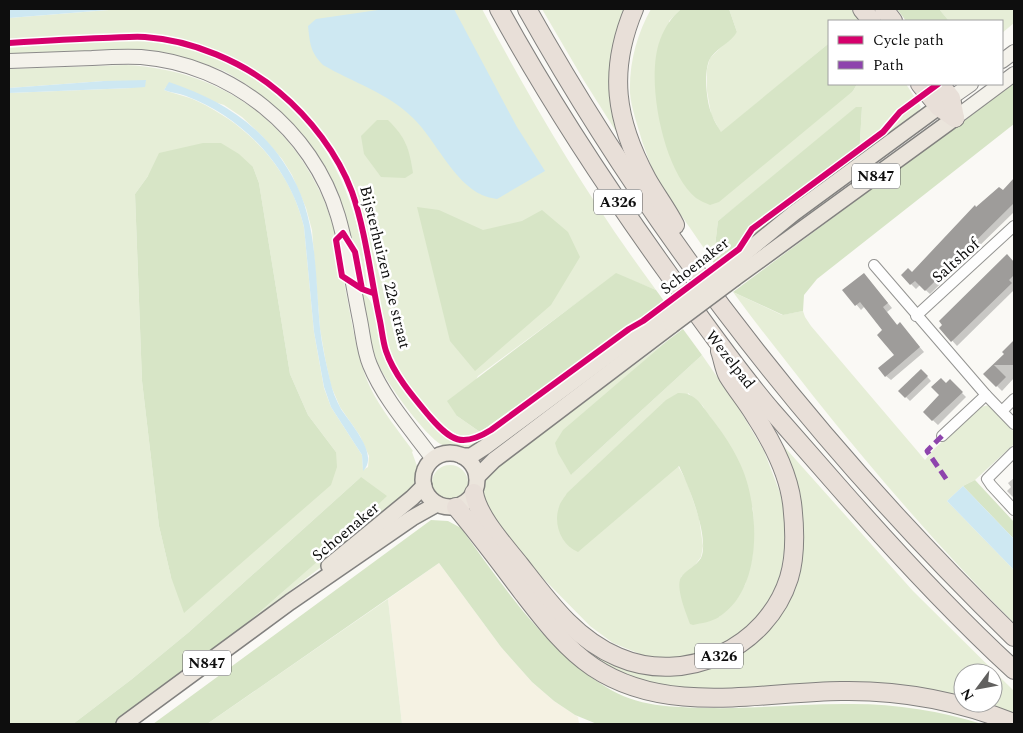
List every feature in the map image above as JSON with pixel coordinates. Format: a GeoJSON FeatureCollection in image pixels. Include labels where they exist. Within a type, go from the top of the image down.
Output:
{"type":"FeatureCollection","features":[{"type":"Feature","properties":{"kind":"highway","name":"Wezelpad"},"geometry":{"type":"LineString","coordinates":[[499,9],[569,127],[626,214],[717,342],[771,410],[898,554],[1014,670]]}},
{"type":"Feature","properties":{"kind":"highway","name":"Wezelpad"},"geometry":{"type":"LineString","coordinates":[[527,9],[574,89],[630,177],[681,252],[732,321],[792,397],[916,538],[1014,637]]}},
{"type":"Feature","properties":{"kind":"highway","name":"A326"},"geometry":{"type":"LineString","coordinates":[[634,9],[620,48],[617,73],[621,109],[637,158],[647,179],[675,224],[681,252]]}},
{"type":"Feature","properties":{"kind":"highway"},"geometry":{"type":"LineString","coordinates":[[862,9],[871,20]]}},
{"type":"Feature","properties":{"kind":"highway"},"geometry":{"type":"LineString","coordinates":[[884,9],[893,20]]}},
{"type":"Feature","properties":{"kind":"highway"},"geometry":{"type":"LineString","coordinates":[[921,85],[945,103]]}},
{"type":"Feature","properties":{"kind":"highway"},"geometry":{"type":"LineString","coordinates":[[940,85],[945,103],[955,118]]}},
{"type":"Feature","properties":{"kind":"highway","name":"A326"},"geometry":{"type":"LineString","coordinates":[[476,485],[476,503],[490,525],[550,603],[573,628],[596,646],[619,658],[646,665],[671,667],[712,659],[732,650],[750,638],[766,620],[779,600],[789,578],[794,553],[794,526],[792,501],[784,474],[755,415],[728,375],[717,342]]}},
{"type":"Feature","properties":{"kind":"highway"},"geometry":{"type":"LineString","coordinates":[[456,507],[545,622],[571,650],[594,668],[648,692],[677,696],[722,698],[842,691],[896,694],[951,702],[990,713],[1014,723]]}},
{"type":"Feature","properties":{"kind":"main road"},"geometry":{"type":"LineString","coordinates":[[1003,60],[1014,52]]}},
{"type":"Feature","properties":{"kind":"main road","name":"Bijsterhuizen 22e straat"},"geometry":{"type":"LineString","coordinates":[[9,61],[130,56],[169,61],[218,77],[271,112],[305,150],[325,181],[343,233],[369,363],[381,388],[433,459]]}},
{"type":"Feature","properties":{"kind":"main road","name":"Schoenaker"},"geometry":{"type":"LineString","coordinates":[[1003,82],[1014,74]]}},
{"type":"Feature","properties":{"kind":"main road","name":"Schoenaker"},"geometry":{"type":"LineString","coordinates":[[732,273],[794,214],[970,85]]}},
{"type":"Feature","properties":{"kind":"main road","name":"Schoenaker"},"geometry":{"type":"LineString","coordinates":[[462,456],[471,456],[485,447],[955,118],[999,85]]}},
{"type":"Feature","properties":{"kind":"main road","name":"Schoenaker"},"geometry":{"type":"LineString","coordinates":[[476,485],[494,460],[668,319]]}},
{"type":"Feature","properties":{"kind":"main road","name":"N847"},"geometry":{"type":"LineString","coordinates":[[433,459],[444,454],[462,456]]}},
{"type":"Feature","properties":{"kind":"main road"},"geometry":{"type":"LineString","coordinates":[[462,456],[474,468],[476,485]]}},
{"type":"Feature","properties":{"kind":"main road"},"geometry":{"type":"LineString","coordinates":[[433,459],[423,475],[426,494],[437,504],[446,507],[456,507]]}},
{"type":"Feature","properties":{"kind":"main road","name":"N847"},"geometry":{"type":"LineString","coordinates":[[456,507],[467,502],[476,485]]}},
{"type":"Feature","properties":{"kind":"main road","name":"Schoenaker"},"geometry":{"type":"LineString","coordinates":[[290,602],[338,558],[424,486]]}},
{"type":"Feature","properties":{"kind":"main road","name":"Schoenaker"},"geometry":{"type":"LineString","coordinates":[[124,724],[290,602],[412,518],[437,504]]}},
{"type":"Feature","properties":{"kind":"street","name":"Saltshof"},"geometry":{"type":"LineString","coordinates":[[916,316],[1014,226]]}},
{"type":"Feature","properties":{"kind":"street"},"geometry":{"type":"LineString","coordinates":[[874,265],[916,316],[1014,424]]}},
{"type":"Feature","properties":{"kind":"street"},"geometry":{"type":"LineString","coordinates":[[942,436],[986,395]]}},
{"type":"Feature","properties":{"kind":"street"},"geometry":{"type":"LineString","coordinates":[[1002,411],[1014,398]]}},
{"type":"Feature","properties":{"kind":"street"},"geometry":{"type":"LineString","coordinates":[[1014,452],[987,479],[1014,510]]}},
{"type":"Feature","properties":{"kind":"shaded area"},"geometry":{"type":"Polygon","coordinates":[[[439,563],[501,647],[532,682],[554,701],[578,717],[579,724],[402,724],[388,599],[439,563]]]}},
{"type":"Feature","properties":{"kind":"green space"},"geometry":{"type":"Polygon","coordinates":[[[121,9],[482,9],[564,153],[608,222],[656,290],[616,274],[478,376],[457,416],[480,432],[466,436],[454,433],[438,420],[398,370],[387,340],[368,241],[355,192],[330,143],[291,99],[245,65],[217,51],[188,42],[130,34],[9,40],[9,18],[121,9]]]}},
{"type":"Feature","properties":{"kind":"green space"},"geometry":{"type":"Polygon","coordinates":[[[542,9],[629,9],[622,141],[583,79],[542,9]]]}},
{"type":"Feature","properties":{"kind":"green space"},"geometry":{"type":"Polygon","coordinates":[[[651,9],[681,9],[669,21],[683,183],[853,91],[856,85],[907,85],[921,107],[911,119],[859,157],[862,107],[718,221],[713,262],[657,178],[633,111],[630,93],[631,71],[642,28],[651,9]]]}},
{"type":"Feature","properties":{"kind":"green space"},"geometry":{"type":"Polygon","coordinates":[[[681,9],[729,9],[737,32],[732,39],[711,57],[708,62],[706,77],[708,102],[721,132],[828,44],[828,85],[856,85],[853,91],[719,202],[710,205],[696,198],[684,185],[674,167],[660,124],[656,100],[656,57],[660,40],[674,16],[681,9]]]}},
{"type":"Feature","properties":{"kind":"green space"},"geometry":{"type":"Polygon","coordinates":[[[729,9],[851,9],[860,20],[828,20],[828,44],[721,133],[711,114],[707,91],[707,69],[710,58],[737,32],[729,9]]]}},
{"type":"Feature","properties":{"kind":"green space"},"geometry":{"type":"Polygon","coordinates":[[[897,9],[939,9],[948,20],[905,20],[897,9]]]}},
{"type":"Feature","properties":{"kind":"green space"},"geometry":{"type":"Polygon","coordinates":[[[939,9],[1014,9],[1014,23],[1003,32],[1003,20],[948,20],[939,9]]]}},
{"type":"Feature","properties":{"kind":"green space"},"geometry":{"type":"Polygon","coordinates":[[[138,40],[202,53],[239,70],[271,91],[299,116],[321,144],[339,176],[353,211],[362,248],[367,288],[363,285],[356,248],[350,238],[338,194],[325,167],[308,142],[289,120],[267,100],[238,79],[219,69],[185,59],[127,49],[9,55],[9,48],[138,40]]]}},
{"type":"Feature","properties":{"kind":"green space"},"geometry":{"type":"Polygon","coordinates":[[[126,65],[156,68],[185,75],[213,85],[262,115],[302,159],[320,191],[335,232],[333,237],[340,278],[344,282],[357,349],[365,375],[384,412],[413,451],[417,466],[414,487],[343,550],[238,631],[336,545],[361,477],[189,632],[73,724],[9,724],[9,93],[132,88],[146,81],[104,81],[9,88],[9,69],[126,65]],[[166,87],[164,90],[197,101],[234,123],[266,152],[289,187],[298,206],[304,227],[314,332],[324,388],[331,407],[362,455],[363,470],[368,467],[369,456],[360,436],[340,407],[331,386],[320,329],[312,230],[306,208],[292,175],[282,159],[242,117],[224,105],[166,87]],[[253,167],[148,176],[135,194],[142,381],[159,526],[171,577],[336,452],[308,415],[290,374],[259,183],[253,167]]]}},
{"type":"Feature","properties":{"kind":"green space"},"geometry":{"type":"Polygon","coordinates":[[[1014,83],[1014,124],[817,279],[804,295],[803,311],[783,315],[733,292],[1014,83]]]}},
{"type":"Feature","properties":{"kind":"green space"},"geometry":{"type":"Polygon","coordinates":[[[856,107],[862,107],[859,157],[716,266],[713,262],[718,221],[856,107]]]}},
{"type":"Feature","properties":{"kind":"green space"},"geometry":{"type":"Polygon","coordinates":[[[377,120],[388,120],[399,132],[406,144],[413,173],[405,178],[381,177],[364,154],[361,136],[377,120]]]}},
{"type":"Feature","properties":{"kind":"green space"},"geometry":{"type":"Polygon","coordinates":[[[203,143],[221,143],[239,154],[253,167],[259,183],[290,374],[308,415],[336,452],[337,467],[331,485],[184,613],[171,577],[159,526],[142,381],[135,194],[148,176],[159,153],[203,143]]]}},
{"type":"Feature","properties":{"kind":"green space"},"geometry":{"type":"Polygon","coordinates":[[[417,207],[439,210],[483,230],[522,221],[542,210],[568,232],[580,257],[551,305],[475,371],[450,341],[417,207]]]}},
{"type":"Feature","properties":{"kind":"green space"},"geometry":{"type":"Polygon","coordinates":[[[616,273],[656,290],[664,301],[480,432],[457,416],[447,401],[616,273]]]}},
{"type":"Feature","properties":{"kind":"green space"},"geometry":{"type":"Polygon","coordinates":[[[733,292],[782,315],[803,311],[811,326],[925,460],[934,449],[981,407],[989,405],[1014,432],[1014,444],[975,480],[963,486],[947,501],[1014,570],[1014,623],[886,485],[814,397],[733,292]]]}},
{"type":"Feature","properties":{"kind":"green space"},"geometry":{"type":"Polygon","coordinates":[[[363,293],[368,297],[374,309],[383,350],[397,380],[414,405],[436,429],[448,438],[459,444],[469,445],[476,442],[546,395],[494,436],[473,448],[460,450],[442,445],[416,420],[388,382],[377,362],[370,337],[363,293]]]}},
{"type":"Feature","properties":{"kind":"green space"},"geometry":{"type":"Polygon","coordinates":[[[683,329],[702,355],[571,475],[558,453],[555,443],[563,430],[683,329]]]}},
{"type":"Feature","properties":{"kind":"green space"},"geometry":{"type":"Polygon","coordinates":[[[667,341],[619,383],[571,475],[702,355],[738,407],[764,451],[782,498],[787,530],[780,580],[770,603],[752,628],[705,655],[674,660],[645,656],[613,643],[590,626],[530,565],[483,505],[483,489],[487,476],[495,467],[540,428],[584,402],[667,341]],[[688,393],[678,466],[687,482],[699,518],[703,546],[701,557],[692,569],[681,577],[719,617],[732,604],[745,585],[752,559],[754,536],[753,509],[703,406],[688,393]]]}},
{"type":"Feature","properties":{"kind":"green space"},"geometry":{"type":"Polygon","coordinates":[[[678,393],[694,397],[702,405],[732,449],[741,465],[747,482],[753,517],[753,555],[749,573],[742,590],[732,605],[719,617],[693,625],[690,624],[679,586],[682,576],[701,558],[703,538],[697,511],[679,466],[578,552],[572,549],[563,539],[557,520],[560,505],[567,493],[666,400],[678,393]]]}},
{"type":"Feature","properties":{"kind":"green space"},"geometry":{"type":"Polygon","coordinates":[[[780,442],[913,591],[986,663],[953,663],[953,701],[727,695],[646,687],[603,665],[583,647],[642,673],[673,676],[706,669],[731,659],[755,642],[793,589],[780,442]]]}},
{"type":"Feature","properties":{"kind":"green space"},"geometry":{"type":"Polygon","coordinates":[[[450,465],[462,471],[468,483],[462,495],[450,501],[438,495],[432,483],[438,471],[450,465]]]}},
{"type":"Feature","properties":{"kind":"green space"},"geometry":{"type":"Polygon","coordinates":[[[361,477],[387,496],[325,555],[231,637],[114,724],[73,724],[189,632],[361,477]]]}},
{"type":"Feature","properties":{"kind":"green space"},"geometry":{"type":"Polygon","coordinates":[[[975,480],[1014,522],[1014,539],[963,486],[975,480]]]}},
{"type":"Feature","properties":{"kind":"green space"},"geometry":{"type":"Polygon","coordinates":[[[431,520],[448,521],[461,528],[526,615],[564,655],[606,687],[630,699],[655,705],[708,708],[827,704],[879,705],[932,711],[982,724],[597,724],[575,715],[554,701],[532,682],[501,647],[439,563],[207,724],[153,724],[431,520]]]}},
{"type":"Feature","properties":{"kind":"green space"},"geometry":{"type":"Polygon","coordinates":[[[388,599],[402,724],[207,724],[388,599]]]}},
{"type":"Feature","properties":{"kind":"green space"},"geometry":{"type":"Polygon","coordinates":[[[1003,680],[1014,691],[1014,717],[1001,713],[1003,713],[1003,680]]]}},
{"type":"Feature","properties":{"kind":"water"},"geometry":{"type":"Polygon","coordinates":[[[9,9],[120,9],[9,18],[9,9]]]}},
{"type":"Feature","properties":{"kind":"water"},"geometry":{"type":"Polygon","coordinates":[[[385,9],[454,9],[517,127],[545,171],[497,199],[482,195],[462,180],[421,127],[403,109],[381,95],[323,65],[315,56],[310,42],[308,26],[316,19],[385,9]]]}},
{"type":"Feature","properties":{"kind":"water"},"geometry":{"type":"Polygon","coordinates":[[[146,80],[145,87],[9,93],[9,88],[146,80]]]}},
{"type":"Feature","properties":{"kind":"water"},"geometry":{"type":"Polygon","coordinates":[[[169,82],[207,97],[240,117],[268,143],[281,158],[292,176],[307,212],[311,231],[321,335],[331,384],[341,409],[366,448],[368,457],[363,471],[362,455],[331,407],[324,387],[314,332],[304,227],[288,184],[262,147],[245,131],[207,105],[183,95],[164,90],[169,82]]]}},
{"type":"Feature","properties":{"kind":"water"},"geometry":{"type":"Polygon","coordinates":[[[963,486],[1014,539],[1014,570],[947,501],[963,486]]]}},
{"type":"Feature","properties":{"kind":"building"},"geometry":{"type":"Polygon","coordinates":[[[1014,178],[1014,203],[925,291],[915,281],[910,285],[901,275],[908,268],[912,272],[975,205],[976,207],[999,187],[1003,190],[1014,178]]]}},
{"type":"Feature","properties":{"kind":"building"},"geometry":{"type":"Polygon","coordinates":[[[1007,254],[1014,262],[1014,275],[1009,280],[1012,283],[951,342],[939,328],[942,325],[939,321],[1007,254]]]}},
{"type":"Feature","properties":{"kind":"building"},"geometry":{"type":"Polygon","coordinates":[[[864,273],[888,303],[883,307],[897,325],[900,322],[920,347],[885,377],[878,368],[894,355],[877,335],[882,330],[860,302],[855,306],[842,290],[864,273]]]}},
{"type":"Feature","properties":{"kind":"building"},"geometry":{"type":"Polygon","coordinates":[[[1014,340],[1014,365],[994,365],[1006,377],[996,387],[983,374],[1004,354],[1002,352],[1014,340]]]}},
{"type":"Feature","properties":{"kind":"building"},"geometry":{"type":"Polygon","coordinates":[[[921,369],[928,376],[905,398],[898,391],[921,369]]]}},
{"type":"Feature","properties":{"kind":"building"},"geometry":{"type":"Polygon","coordinates":[[[941,378],[946,383],[950,379],[963,392],[932,421],[923,412],[939,395],[931,387],[941,378]]]}},
{"type":"Feature","properties":{"kind":"marked path"},"geometry":{"type":"LineString","coordinates":[[942,436],[927,451],[949,483]]}},
{"type":"Feature","properties":{"kind":"cycle path"},"geometry":{"type":"LineString","coordinates":[[9,43],[134,37],[163,39],[216,54],[250,71],[279,92],[302,113],[322,138],[339,164],[352,192],[365,240],[384,344],[394,369],[411,394],[437,425],[451,436],[464,440],[481,436],[491,430],[629,329],[643,321],[739,249],[752,229],[883,132],[900,112],[937,85]]}},
{"type":"Feature","properties":{"kind":"cycle path"},"geometry":{"type":"LineString","coordinates":[[362,289],[355,252],[343,233],[336,240],[342,276],[362,289],[373,293]]}}]}
